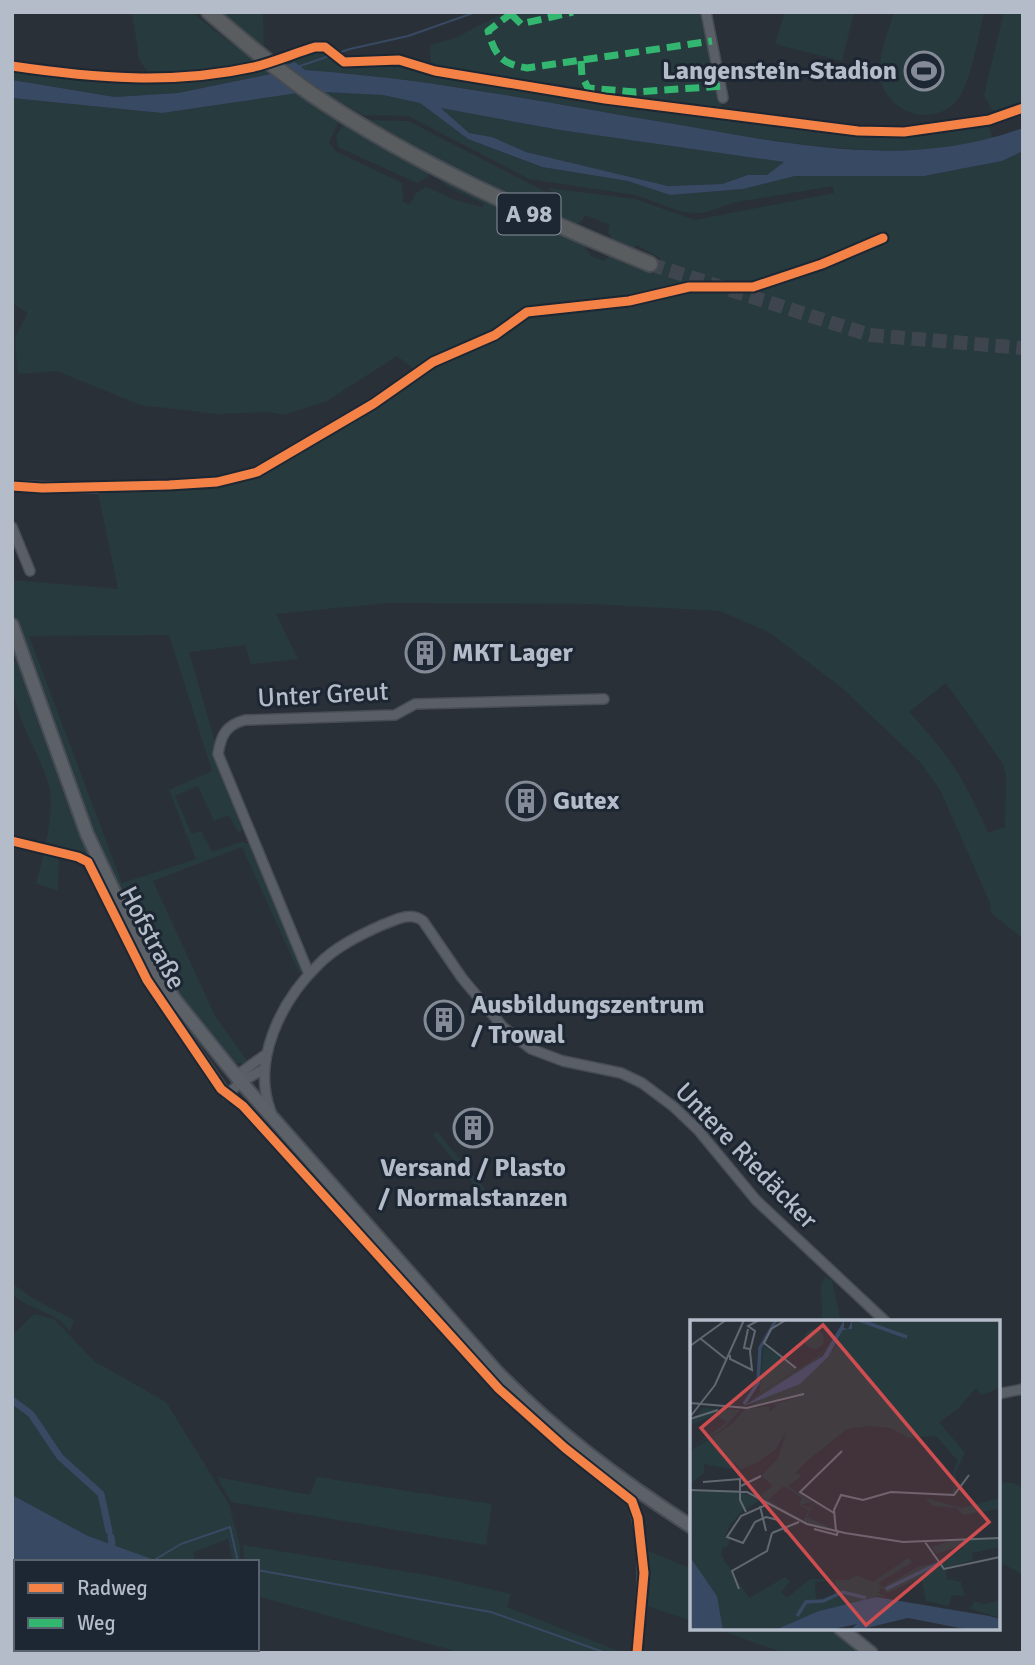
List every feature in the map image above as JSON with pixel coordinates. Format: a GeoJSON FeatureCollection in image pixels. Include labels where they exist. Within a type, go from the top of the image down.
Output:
{"type":"FeatureCollection","features":[{"type":"Feature","properties":{"kind":"highway"},"geometry":{"type":"LineString","coordinates":[[197,12],[242,41]]}},
{"type":"Feature","properties":{"kind":"highway","name":"A 98"},"geometry":{"type":"LineString","coordinates":[[209,12],[254,51],[313,95],[387,140],[514,208],[650,264]]}},
{"type":"Feature","properties":{"kind":"main road"},"geometry":{"type":"LineString","coordinates":[[12,625],[87,834],[124,917],[176,1000],[274,1122],[496,1371],[565,1436],[639,1492],[690,1526]]}},
{"type":"Feature","properties":{"kind":"main road"},"geometry":{"type":"LineString","coordinates":[[842,1630],[871,1653]]}},
{"type":"Feature","properties":{"kind":"street"},"geometry":{"type":"LineString","coordinates":[[706,12],[723,98]]}},
{"type":"Feature","properties":{"kind":"street"},"geometry":{"type":"LineString","coordinates":[[12,486],[97,488]]}},
{"type":"Feature","properties":{"kind":"street"},"geometry":{"type":"LineString","coordinates":[[12,527],[30,571]]}},
{"type":"Feature","properties":{"kind":"street","name":"Unter Greut"},"geometry":{"type":"LineString","coordinates":[[309,974],[218,754],[220,739],[227,727],[245,720],[395,715],[415,704],[604,699]]}},
{"type":"Feature","properties":{"kind":"street","name":"Hofstraße"},"geometry":{"type":"LineString","coordinates":[[12,841],[78,857],[88,862],[147,980],[228,1095],[238,1079]]}},
{"type":"Feature","properties":{"kind":"street","name":"Untere Riedäcker"},"geometry":{"type":"LineString","coordinates":[[274,1122],[262,1087],[265,1055],[289,1002],[309,974],[339,948],[371,930],[402,917],[420,919],[468,986],[503,1027],[531,1049],[563,1061],[621,1073],[642,1083],[674,1107],[698,1130],[757,1200],[884,1320]]}},
{"type":"Feature","properties":{"kind":"street","name":"Untere Riedäcker"},"geometry":{"type":"LineString","coordinates":[[238,1079],[265,1055]]}},
{"type":"Feature","properties":{"kind":"street"},"geometry":{"type":"LineString","coordinates":[[238,1079],[254,1077],[264,1069]]}},
{"type":"Feature","properties":{"kind":"street"},"geometry":{"type":"LineString","coordinates":[[1000,1394],[1023,1389]]}},
{"type":"Feature","properties":{"kind":"street"},"geometry":{"type":"LineString","coordinates":[[637,1653],[644,1573],[638,1518],[632,1501],[639,1492]]}},
{"type":"Feature","properties":{"kind":"green space"},"geometry":{"type":"Polygon","coordinates":[[[132,12],[191,12],[257,63],[197,74],[151,77],[139,59],[132,12]]]}},
{"type":"Feature","properties":{"kind":"green space"},"geometry":{"type":"Polygon","coordinates":[[[215,12],[263,12],[264,50],[215,12]]]}},
{"type":"Feature","properties":{"kind":"green space"},"geometry":{"type":"Polygon","coordinates":[[[505,12],[700,12],[722,108],[431,67],[430,45],[455,38],[505,12]]]}},
{"type":"Feature","properties":{"kind":"green space"},"geometry":{"type":"Polygon","coordinates":[[[785,12],[854,12],[842,61],[775,44],[785,12]]]}},
{"type":"Feature","properties":{"kind":"green space","name":"Langenstein-Stadion"},"geometry":{"type":"Polygon","coordinates":[[[894,12],[984,12],[967,82],[957,100],[947,109],[925,115],[913,113],[893,102],[886,92],[881,81],[880,64],[894,12]]]}},
{"type":"Feature","properties":{"kind":"green space"},"geometry":{"type":"Polygon","coordinates":[[[1004,12],[1023,12],[1023,101],[993,111],[984,95],[1004,12]]]}},
{"type":"Feature","properties":{"kind":"green space"},"geometry":{"type":"Polygon","coordinates":[[[323,50],[338,63],[382,62],[396,69],[394,63],[442,75],[694,114],[859,134],[905,135],[988,124],[993,139],[914,150],[835,148],[677,125],[445,85],[304,70],[295,63],[286,65],[281,61],[323,50]]]}},
{"type":"Feature","properties":{"kind":"green space"},"geometry":{"type":"Polygon","coordinates":[[[261,66],[271,74],[178,93],[115,97],[12,80],[12,70],[74,78],[137,81],[199,77],[261,66]]]}},
{"type":"Feature","properties":{"kind":"green space"},"geometry":{"type":"Polygon","coordinates":[[[324,92],[383,94],[420,103],[468,139],[519,159],[542,167],[628,181],[670,195],[743,189],[795,176],[924,176],[1002,161],[1023,151],[1023,939],[990,912],[991,905],[941,792],[920,762],[842,688],[770,633],[720,611],[591,604],[387,603],[276,614],[298,659],[251,664],[245,645],[189,652],[215,742],[214,749],[242,830],[238,832],[229,815],[214,821],[198,786],[175,796],[192,834],[201,831],[212,852],[240,842],[248,843],[304,971],[299,973],[242,847],[153,881],[215,1016],[248,1062],[232,1062],[192,1014],[154,960],[113,886],[12,612],[12,580],[118,589],[97,488],[217,482],[256,472],[419,373],[397,356],[327,401],[284,415],[268,412],[217,414],[140,405],[57,371],[18,374],[15,337],[28,313],[12,303],[12,98],[162,113],[298,93],[339,121],[329,142],[335,151],[402,183],[403,202],[410,204],[416,193],[426,187],[455,200],[482,207],[484,204],[447,186],[438,178],[440,175],[580,239],[591,256],[604,261],[612,253],[654,274],[661,259],[637,245],[634,248],[613,239],[608,233],[610,225],[585,215],[580,223],[570,224],[476,182],[369,120],[408,121],[552,195],[554,192],[547,188],[635,199],[695,220],[834,193],[833,186],[732,203],[704,213],[682,212],[635,195],[529,179],[408,116],[363,115],[324,92]],[[169,635],[29,636],[122,883],[196,859],[169,790],[212,771],[169,635]],[[946,683],[909,712],[955,769],[988,833],[1005,827],[1006,775],[1003,764],[946,683]]]}},
{"type":"Feature","properties":{"kind":"green space"},"geometry":{"type":"Polygon","coordinates":[[[440,107],[560,130],[785,162],[767,175],[748,175],[722,184],[668,186],[526,152],[492,137],[469,133],[440,107]]]}},
{"type":"Feature","properties":{"kind":"green space"},"geometry":{"type":"Polygon","coordinates":[[[344,124],[429,171],[428,177],[417,183],[338,147],[336,136],[344,124]]]}},
{"type":"Feature","properties":{"kind":"green space"},"geometry":{"type":"Polygon","coordinates":[[[17,652],[93,859],[89,861],[45,846],[50,816],[49,786],[16,704],[13,670],[17,652]]]}},
{"type":"Feature","properties":{"kind":"green space"},"geometry":{"type":"Polygon","coordinates":[[[44,852],[59,856],[58,890],[36,884],[44,852]]]}},
{"type":"Feature","properties":{"kind":"green space"},"geometry":{"type":"Polygon","coordinates":[[[437,1132],[497,1203],[494,1208],[433,1135],[437,1132]]]}},
{"type":"Feature","properties":{"kind":"green space"},"geometry":{"type":"Polygon","coordinates":[[[825,1277],[832,1280],[841,1320],[822,1320],[821,1284],[825,1277]]]}},
{"type":"Feature","properties":{"kind":"green space"},"geometry":{"type":"Polygon","coordinates":[[[12,1283],[32,1298],[74,1320],[70,1331],[50,1315],[12,1294],[12,1283]]]}},
{"type":"Feature","properties":{"kind":"green space"},"geometry":{"type":"Polygon","coordinates":[[[34,1314],[54,1319],[94,1361],[166,1402],[229,1504],[241,1560],[233,1560],[228,1539],[193,1552],[195,1560],[25,1560],[12,1552],[12,1336],[34,1314]]]}},
{"type":"Feature","properties":{"kind":"green space"},"geometry":{"type":"Polygon","coordinates":[[[217,1477],[310,1495],[317,1477],[492,1504],[486,1545],[231,1502],[217,1477]]]}},
{"type":"Feature","properties":{"kind":"green space"},"geometry":{"type":"Polygon","coordinates":[[[1000,1482],[1014,1483],[1023,1489],[1023,1575],[1000,1562],[1000,1482]]]}},
{"type":"Feature","properties":{"kind":"green space"},"geometry":{"type":"Polygon","coordinates":[[[243,1545],[438,1577],[511,1594],[507,1607],[624,1653],[462,1653],[260,1597],[259,1560],[244,1560],[243,1545]]]}},
{"type":"Feature","properties":{"kind":"green space"},"geometry":{"type":"Polygon","coordinates":[[[644,1549],[690,1568],[690,1620],[644,1605],[644,1549]]]}},
{"type":"Feature","properties":{"kind":"green space"},"geometry":{"type":"Polygon","coordinates":[[[719,1630],[835,1630],[864,1653],[784,1653],[719,1630]]]}},
{"type":"Feature","properties":{"kind":"water"},"geometry":{"type":"Polygon","coordinates":[[[295,62],[305,70],[439,85],[752,138],[843,149],[888,151],[933,148],[978,141],[1023,128],[1023,151],[1002,161],[924,176],[795,176],[743,189],[670,195],[628,181],[542,167],[468,139],[420,103],[383,95],[324,92],[286,65],[295,62]],[[441,108],[469,133],[492,137],[526,152],[668,186],[722,184],[748,175],[767,175],[784,162],[560,130],[441,108]]]}},
{"type":"Feature","properties":{"kind":"water"},"geometry":{"type":"Polygon","coordinates":[[[271,74],[298,93],[162,113],[12,98],[12,80],[115,97],[178,93],[271,74]]]}},
{"type":"Feature","properties":{"kind":"water"},"geometry":{"type":"Polygon","coordinates":[[[12,1495],[88,1536],[154,1560],[14,1560],[14,1651],[248,1653],[12,1653],[12,1495]]]}},
{"type":"Feature","properties":{"kind":"waterway"},"geometry":{"type":"LineString","coordinates":[[300,66],[350,49],[408,36],[476,12]]}},
{"type":"Feature","properties":{"kind":"waterway"},"geometry":{"type":"LineString","coordinates":[[12,1400],[31,1414],[60,1457],[101,1494],[109,1531]]}},
{"type":"Feature","properties":{"kind":"waterway"},"geometry":{"type":"LineString","coordinates":[[156,1559],[181,1544],[230,1527],[238,1560]]}},
{"type":"Feature","properties":{"kind":"waterway"},"geometry":{"type":"LineString","coordinates":[[111,1537],[112,1544]]}},
{"type":"Feature","properties":{"kind":"waterway"},"geometry":{"type":"LineString","coordinates":[[259,1570],[491,1612],[606,1653]]}},
{"type":"Feature","properties":{"kind":"tunnel"},"geometry":{"type":"LineString","coordinates":[[650,264],[870,335],[1023,348]]}},
{"type":"Feature","properties":{"kind":"marked path"},"geometry":{"type":"LineString","coordinates":[[513,12],[488,31],[500,57],[511,64],[527,68],[712,41]]}},
{"type":"Feature","properties":{"kind":"marked path"},"geometry":{"type":"LineString","coordinates":[[511,14],[521,24],[573,12]]}},
{"type":"Feature","properties":{"kind":"marked path"},"geometry":{"type":"LineString","coordinates":[[581,61],[582,76],[588,88],[636,92],[723,86]]}},
{"type":"Feature","properties":{"kind":"cycle path"},"geometry":{"type":"LineString","coordinates":[[12,66],[73,74],[163,78],[224,73],[269,63],[315,47],[325,47],[344,62],[399,60],[435,71],[605,99],[858,131],[904,132],[989,120],[1023,108]]}},
{"type":"Feature","properties":{"kind":"cycle path"},"geometry":{"type":"LineString","coordinates":[[12,486],[42,488],[169,485],[217,482],[257,472],[373,404],[433,362],[495,335],[527,312],[629,301],[689,287],[753,287],[822,264],[883,238]]}},
{"type":"Feature","properties":{"kind":"cycle path"},"geometry":{"type":"LineString","coordinates":[[12,841],[78,857],[88,862],[147,980],[221,1089],[243,1106],[499,1389],[565,1448],[632,1501],[638,1518],[644,1573],[637,1653]]}},
{"type":"Feature","properties":{"kind":"place","name":"Langenstein-Stadion"},"geometry":{"type":"Point","coordinates":[924,71]}},
{"type":"Feature","properties":{"kind":"place","name":"MKT Lager"},"geometry":{"type":"Point","coordinates":[425,653]}},
{"type":"Feature","properties":{"kind":"place","name":"Gutex"},"geometry":{"type":"Point","coordinates":[526,801]}},
{"type":"Feature","properties":{"kind":"place","name":"Ausbildungszentrum / Trowal"},"geometry":{"type":"Point","coordinates":[444,1020]}},
{"type":"Feature","properties":{"kind":"place","name":"Versand / Plasto / Normalstanzen"},"geometry":{"type":"Point","coordinates":[473,1128]}}]}
